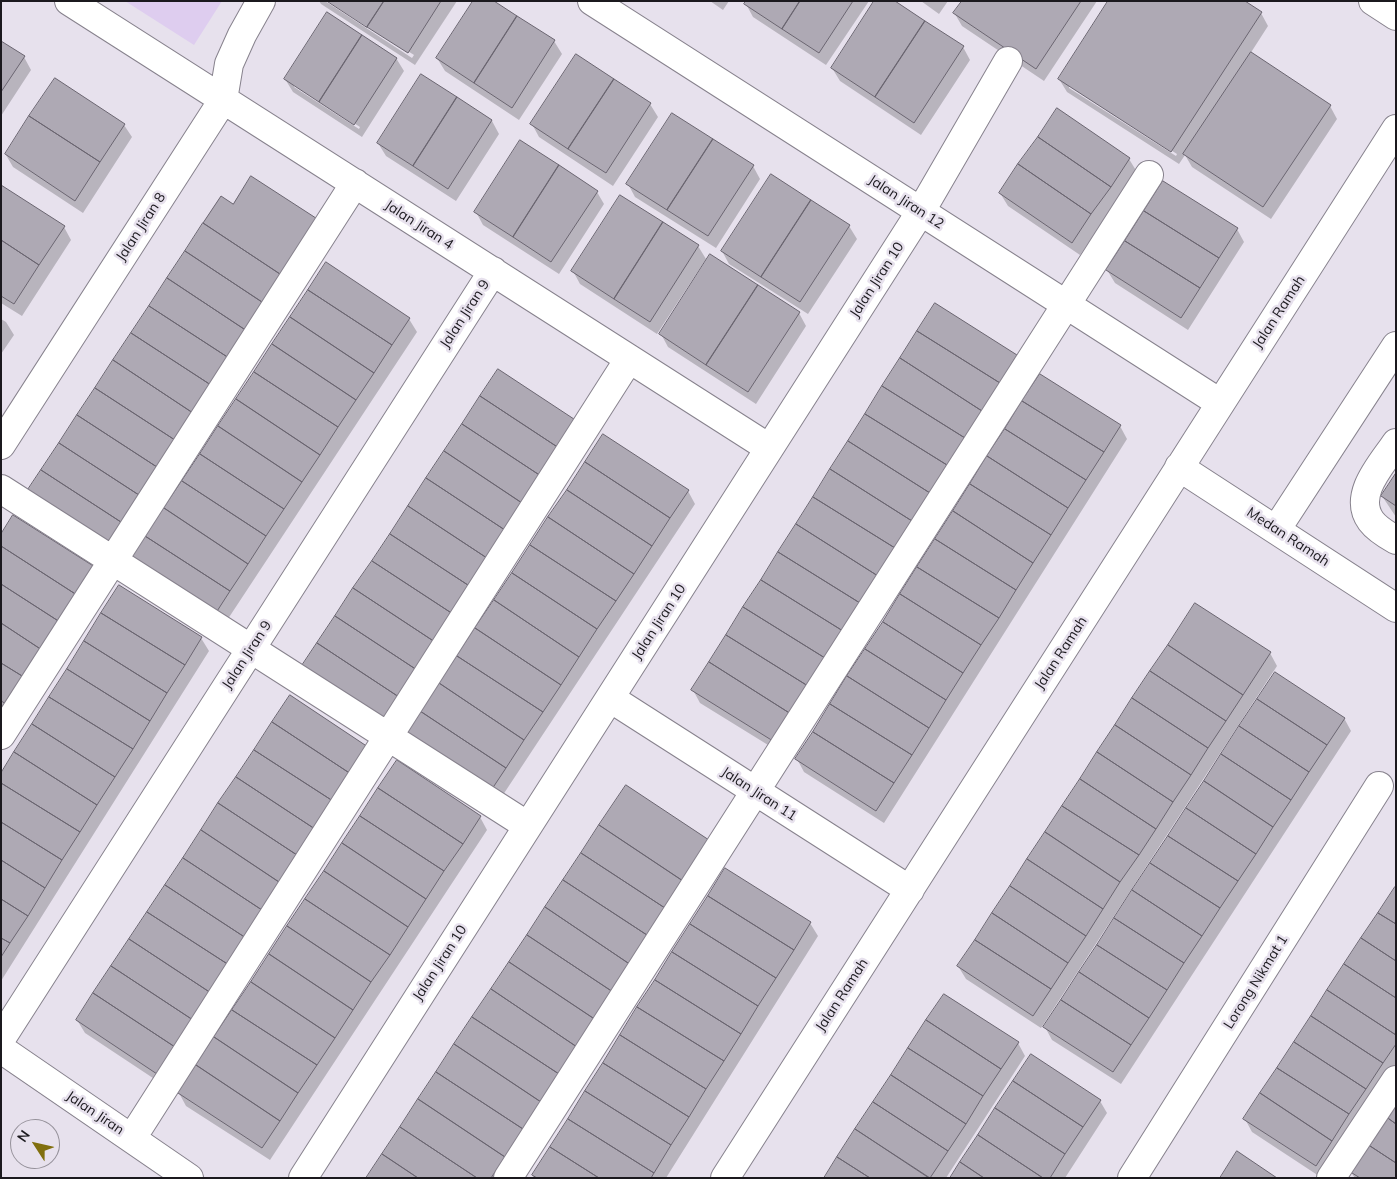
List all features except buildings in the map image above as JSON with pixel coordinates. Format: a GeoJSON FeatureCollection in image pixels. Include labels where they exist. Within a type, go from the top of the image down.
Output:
{"type":"FeatureCollection","features":[{"type":"Feature","properties":{"kind":"street","name":"Jalan Jiran 4"},"geometry":{"type":"LineString","coordinates":[[69,1],[769,448]]}},
{"type":"Feature","properties":{"kind":"street","name":"Jalan Jiran 8"},"geometry":{"type":"LineString","coordinates":[[1,445],[223,100],[229,64],[242,35],[261,1]]}},
{"type":"Feature","properties":{"kind":"street","name":"Jalan Jiran 12"},"geometry":{"type":"LineString","coordinates":[[592,1],[1220,403]]}},
{"type":"Feature","properties":{"kind":"street"},"geometry":{"type":"LineString","coordinates":[[1373,1],[1396,16]]}},
{"type":"Feature","properties":{"kind":"street","name":"Jalan Jiran 10"},"geometry":{"type":"LineString","coordinates":[[303,1178],[921,212],[1008,61]]}},
{"type":"Feature","properties":{"kind":"street","name":"Jalan Ramah"},"geometry":{"type":"LineString","coordinates":[[725,1178],[1396,129]]}},
{"type":"Feature","properties":{"kind":"street"},"geometry":{"type":"LineString","coordinates":[[508,1178],[1149,175]]}},
{"type":"Feature","properties":{"kind":"street"},"geometry":{"type":"LineString","coordinates":[[1,736],[354,183]]}},
{"type":"Feature","properties":{"kind":"street","name":"Jalan Jiran 9"},"geometry":{"type":"LineString","coordinates":[[1,1039],[492,271]]}},
{"type":"Feature","properties":{"kind":"street"},"geometry":{"type":"LineString","coordinates":[[1276,530],[1396,346]]}},
{"type":"Feature","properties":{"kind":"street"},"geometry":{"type":"LineString","coordinates":[[132,1138],[629,359]]}},
{"type":"Feature","properties":{"kind":"street"},"geometry":{"type":"LineString","coordinates":[[1396,443],[1370,482],[1365,494],[1365,508],[1370,520],[1379,529],[1396,540]]}},
{"type":"Feature","properties":{"kind":"street","name":"Medan Ramah"},"geometry":{"type":"LineString","coordinates":[[1179,467],[1396,608]]}},
{"type":"Feature","properties":{"kind":"street"},"geometry":{"type":"LineString","coordinates":[[1,489],[528,826]]}},
{"type":"Feature","properties":{"kind":"street","name":"Jalan Jiran 11"},"geometry":{"type":"LineString","coordinates":[[610,698],[910,890]]}},
{"type":"Feature","properties":{"kind":"street","name":"Lorong Nikmat 1"},"geometry":{"type":"LineString","coordinates":[[1132,1178],[1379,786]]}},
{"type":"Feature","properties":{"kind":"street","name":"Jalan Jiran"},"geometry":{"type":"LineString","coordinates":[[1,1049],[190,1178]]}},
{"type":"Feature","properties":{"kind":"street"},"geometry":{"type":"LineString","coordinates":[[1331,1178],[1396,1080]]}},
{"type":"Feature","properties":{"kind":"shaded area"},"geometry":{"type":"Polygon","coordinates":[[[125,1],[222,1],[194,45],[125,1]]]}}]}
